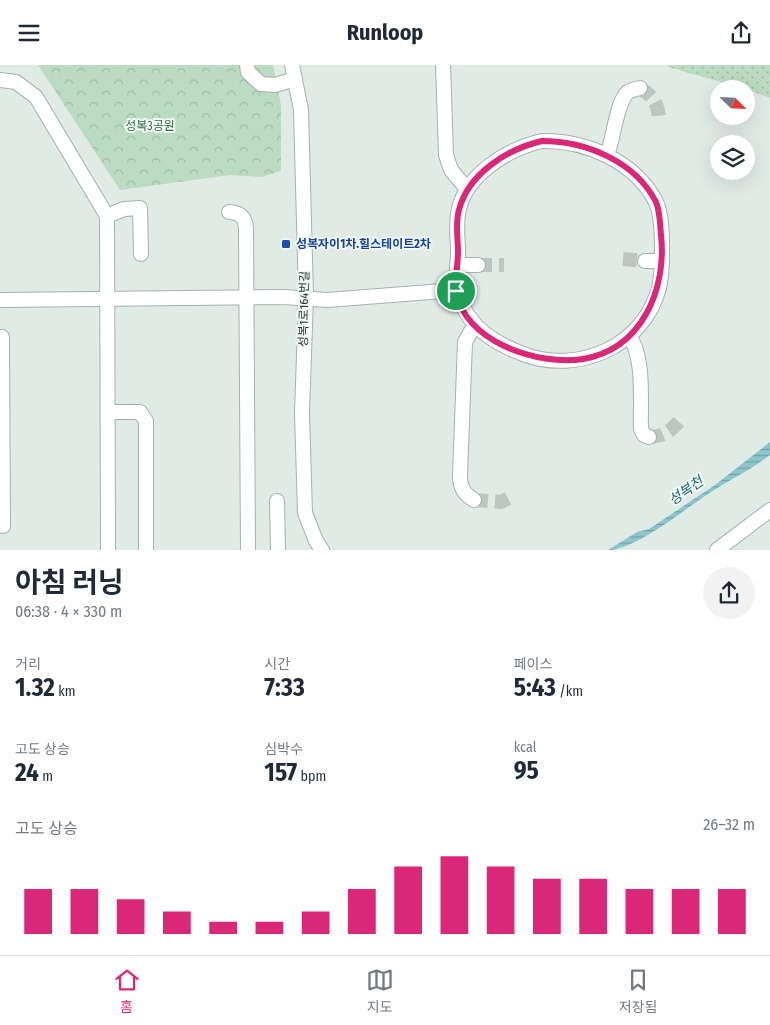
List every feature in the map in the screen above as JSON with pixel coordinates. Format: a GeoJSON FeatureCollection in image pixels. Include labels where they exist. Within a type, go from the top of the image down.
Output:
{"type":"FeatureCollection","features":[{"type":"Feature","properties":{"kind":"street"},"geometry":{"type":"LineString","coordinates":[[246,65],[254,80],[267,86],[295,79]]}},
{"type":"Feature","properties":{"kind":"street","name":"성복1로164번길"},"geometry":{"type":"LineString","coordinates":[[292,65],[301,110],[306,297],[302,413],[304,513],[322,550]]}},
{"type":"Feature","properties":{"kind":"street"},"geometry":{"type":"LineString","coordinates":[[443,65],[446,155],[452,170],[467,189]]}},
{"type":"Feature","properties":{"kind":"street"},"geometry":{"type":"LineString","coordinates":[[0,81],[16,82],[36,97],[107,217],[108,550]]}},
{"type":"Feature","properties":{"kind":"street"},"geometry":{"type":"LineString","coordinates":[[607,155],[614,139],[619,105],[629,91],[640,88]]}},
{"type":"Feature","properties":{"kind":"street"},"geometry":{"type":"LineString","coordinates":[[562,141],[607,155],[631,172],[656,203],[662,237],[662,261],[659,289],[653,304],[630,335],[608,351],[585,359],[547,360],[511,349],[474,325],[464,310],[456,291],[458,213],[467,189],[494,163],[532,143],[562,141]]}},
{"type":"Feature","properties":{"kind":"street"},"geometry":{"type":"LineString","coordinates":[[107,217],[124,209],[140,208],[140,254]]}},
{"type":"Feature","properties":{"kind":"street"},"geometry":{"type":"LineString","coordinates":[[229,212],[237,213],[245,220],[248,550]]}},
{"type":"Feature","properties":{"kind":"street"},"geometry":{"type":"LineString","coordinates":[[645,261],[662,261]]}},
{"type":"Feature","properties":{"kind":"street"},"geometry":{"type":"LineString","coordinates":[[457,265],[478,265]]}},
{"type":"Feature","properties":{"kind":"street"},"geometry":{"type":"LineString","coordinates":[[0,299],[306,297],[327,300],[342,297],[456,291]]}},
{"type":"Feature","properties":{"kind":"street"},"geometry":{"type":"LineString","coordinates":[[474,325],[464,342],[460,475],[460,485],[466,495],[474,501]]}},
{"type":"Feature","properties":{"kind":"street"},"geometry":{"type":"LineString","coordinates":[[630,335],[635,343],[638,359],[640,429],[644,435],[649,437]]}},
{"type":"Feature","properties":{"kind":"street"},"geometry":{"type":"LineString","coordinates":[[2,337],[1,498],[3,526]]}},
{"type":"Feature","properties":{"kind":"street"},"geometry":{"type":"LineString","coordinates":[[109,411],[140,412],[146,421],[146,550]]}},
{"type":"Feature","properties":{"kind":"street"},"geometry":{"type":"LineString","coordinates":[[278,501],[278,550]]}},
{"type":"Feature","properties":{"kind":"street"},"geometry":{"type":"LineString","coordinates":[[717,550],[770,510]]}},
{"type":"Feature","properties":{"kind":"green space","name":"성복3공원"},"geometry":{"type":"Polygon","coordinates":[[[38,65],[273,65],[281,105],[281,171],[262,177],[230,175],[120,190],[38,65]]]}},
{"type":"Feature","properties":{"kind":"green space"},"geometry":{"type":"Polygon","coordinates":[[[668,65],[770,65],[770,98],[755,92],[755,80],[714,80],[668,67],[668,65]]]}},
{"type":"Feature","properties":{"kind":"water"},"geometry":{"type":"Polygon","coordinates":[[[770,442],[770,455],[756,465],[711,492],[646,536],[619,548],[608,550],[637,532],[649,529],[715,485],[770,442]]]}},
{"type":"Feature","properties":{"kind":"tunnel"},"geometry":{"type":"LineString","coordinates":[[640,88],[654,101],[659,119]]}},
{"type":"Feature","properties":{"kind":"tunnel"},"geometry":{"type":"LineString","coordinates":[[623,259],[645,261]]}},
{"type":"Feature","properties":{"kind":"tunnel"},"geometry":{"type":"LineString","coordinates":[[478,265],[504,265]]}},
{"type":"Feature","properties":{"kind":"tunnel"},"geometry":{"type":"LineString","coordinates":[[649,437],[667,432],[682,418]]}},
{"type":"Feature","properties":{"kind":"tunnel"},"geometry":{"type":"LineString","coordinates":[[474,500],[501,502],[509,498]]}},
{"type":"Feature","properties":{"kind":"place","name":"성복자이1차.힐스테이트2차"},"geometry":{"type":"Point","coordinates":[286,244]}},
{"type":"Feature","properties":{"kind":"route"},"geometry":{"type":"LineString","coordinates":[[542,141],[562,141],[607,155],[631,172],[656,203],[662,244],[659,289],[644,319],[630,335],[608,351],[585,359],[566,361],[530,357],[494,340],[474,325],[464,310],[456,291],[458,213],[467,189],[494,163],[520,148],[542,141]]}},
{"type":"Feature","properties":{"kind":"water label","name":"성복천"},"geometry":{"type":"Point","coordinates":[686,491]}}]}
